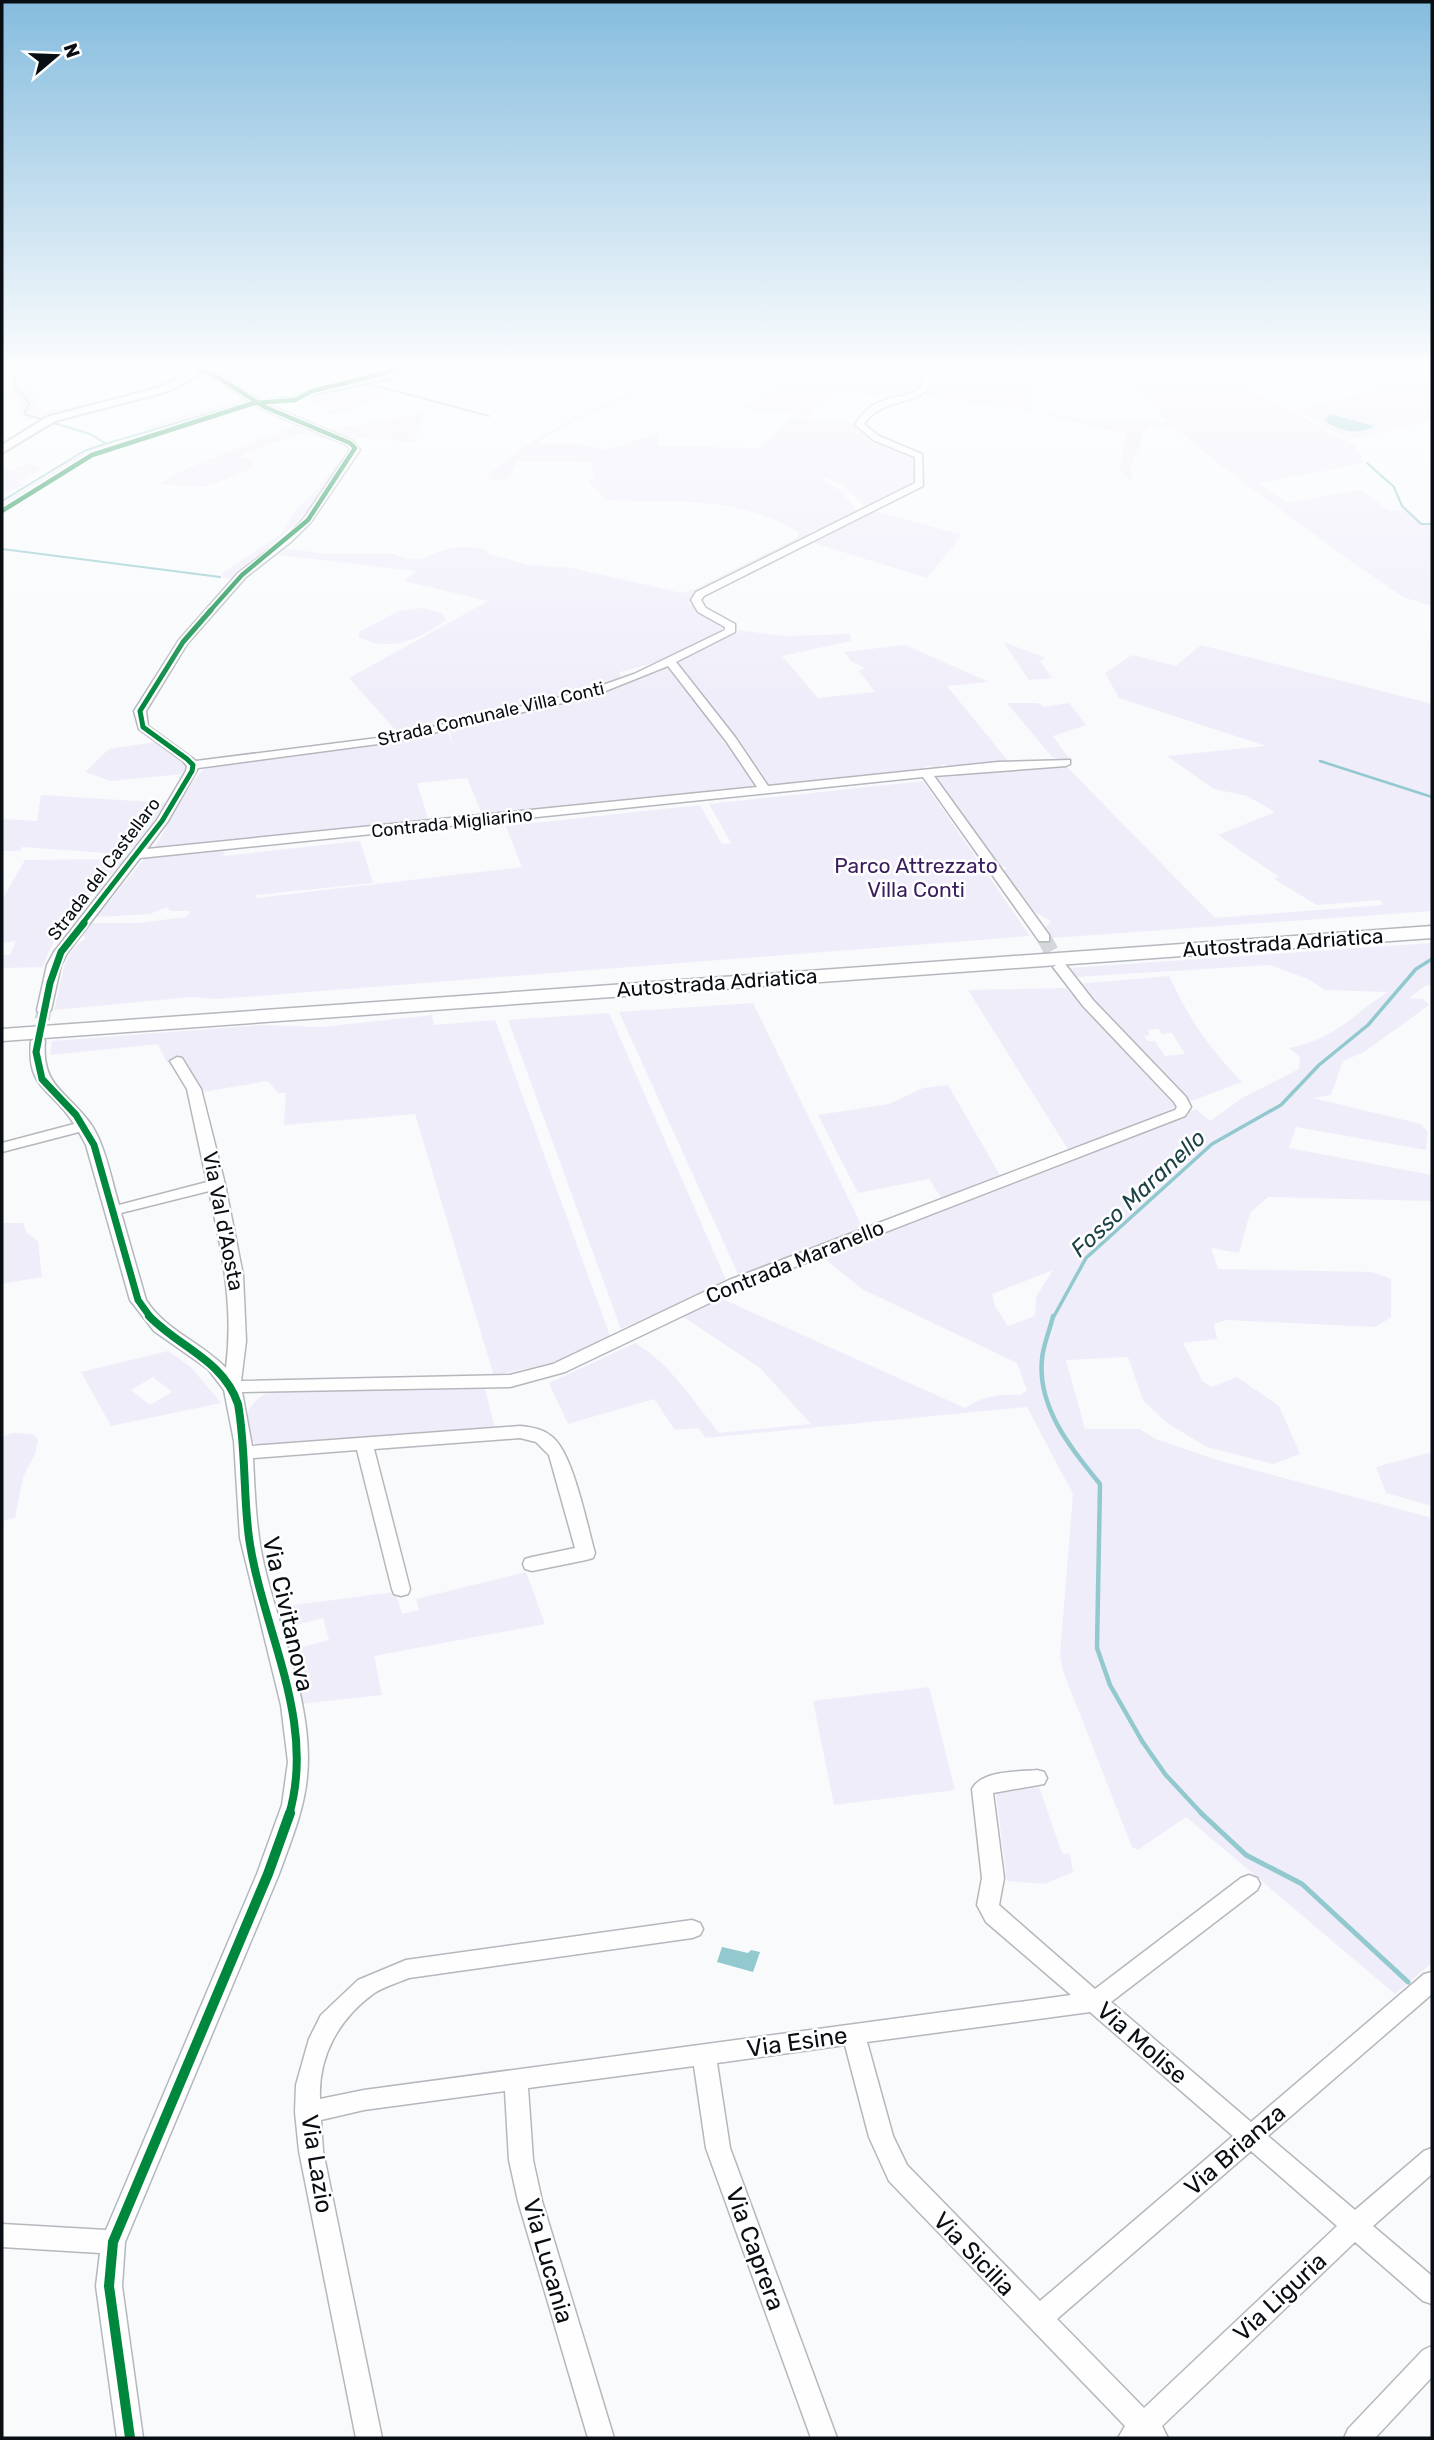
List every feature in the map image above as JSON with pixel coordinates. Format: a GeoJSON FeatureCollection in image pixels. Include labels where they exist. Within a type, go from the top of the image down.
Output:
{"type":"FeatureCollection","features":[{"type":"Feature","properties":{"kind":"highway","name":"Autostrada Adriatica"},"geometry":{"type":"LineString","coordinates":[[2,1021],[1432,920]]}},
{"type":"Feature","properties":{"kind":"highway","name":"Autostrada Adriatica"},"geometry":{"type":"LineString","coordinates":[[2,1035],[1432,932]]}},
{"type":"Feature","properties":{"kind":"street"},"geometry":{"type":"LineString","coordinates":[[192,765],[148,732],[140,722],[140,710],[183,642],[242,575],[289,539],[308,520],[336,478]]}},
{"type":"Feature","properties":{"kind":"street","name":"Strada Comunale Villa Conti"},"geometry":{"type":"LineString","coordinates":[[192,765],[402,738],[589,694],[733,630],[699,607],[696,600],[700,594],[920,484],[920,478]]}},
{"type":"Feature","properties":{"kind":"street"},"geometry":{"type":"LineString","coordinates":[[669,660],[731,739],[765,790]]}},
{"type":"Feature","properties":{"kind":"street","name":"Contrada Migliarino"},"geometry":{"type":"LineString","coordinates":[[138,854],[1066,762]]}},
{"type":"Feature","properties":{"kind":"street","name":"Strada del Castellaro"},"geometry":{"type":"LineString","coordinates":[[44,1010],[54,965],[61,952],[138,854],[176,799],[192,765]]}},
{"type":"Feature","properties":{"kind":"street"},"geometry":{"type":"LineString","coordinates":[[926,774],[1044,938]]}},
{"type":"Feature","properties":{"kind":"street","name":"Contrada Maranello"},"geometry":{"type":"LineString","coordinates":[[232,1387],[510,1381],[559,1368],[735,1284],[1180,1113],[1184,1107],[1181,1100],[1071,984],[1060,967]]}},
{"type":"Feature","properties":{"kind":"street","name":"Via Civitanova"},"geometry":{"type":"LineString","coordinates":[[38,1041],[36,1061],[42,1079],[85,1126],[94,1145],[144,1312],[163,1332],[206,1359],[232,1387],[240,1418],[250,1541],[295,1731],[298,1762],[295,1789],[268,1874],[113,2242],[109,2286],[130,2438]]}},
{"type":"Feature","properties":{"kind":"street","name":"Via Val d'Aosta"},"geometry":{"type":"LineString","coordinates":[[177,1061],[194,1089],[217,1184],[239,1309],[232,1387]]}},
{"type":"Feature","properties":{"kind":"street"},"geometry":{"type":"LineString","coordinates":[[2,1148],[85,1126]]}},
{"type":"Feature","properties":{"kind":"street"},"geometry":{"type":"LineString","coordinates":[[113,1211],[217,1184]]}},
{"type":"Feature","properties":{"kind":"street"},"geometry":{"type":"LineString","coordinates":[[242,1453],[536,1433],[550,1441],[558,1455],[586,1553],[532,1564]]}},
{"type":"Feature","properties":{"kind":"street"},"geometry":{"type":"LineString","coordinates":[[364,1444],[401,1589]]}},
{"type":"Feature","properties":{"kind":"street","name":"Via Molise"},"geometry":{"type":"LineString","coordinates":[[1037,1778],[991,1784],[982,1789],[993,1878],[988,1905],[994,1916],[1432,2292]]}},
{"type":"Feature","properties":{"kind":"street","name":"Via Esine"},"geometry":{"type":"LineString","coordinates":[[307,2112],[364,2100],[1094,2002],[1250,1884]]}},
{"type":"Feature","properties":{"kind":"street","name":"Via Lazio"},"geometry":{"type":"LineString","coordinates":[[369,2438],[314,2166],[307,2112],[312,2065],[329,2022],[351,1999],[384,1977],[428,1965],[692,1929]]}},
{"type":"Feature","properties":{"kind":"street","name":"Via Brianza"},"geometry":{"type":"LineString","coordinates":[[1038,2319],[1432,1981]]}},
{"type":"Feature","properties":{"kind":"street","name":"Via Sicilia"},"geometry":{"type":"LineString","coordinates":[[853,2034],[881,2137],[898,2173],[1038,2319],[1143,2434]]}},
{"type":"Feature","properties":{"kind":"street","name":"Via Caprera"},"geometry":{"type":"LineString","coordinates":[[704,2054],[718,2148],[824,2438]]}},
{"type":"Feature","properties":{"kind":"street","name":"Via Lucania"},"geometry":{"type":"LineString","coordinates":[[516,2080],[521,2160],[530,2201],[601,2438]]}},
{"type":"Feature","properties":{"kind":"street","name":"Via Liguria"},"geometry":{"type":"LineString","coordinates":[[1143,2434],[1355,2226],[1432,2159]]}},
{"type":"Feature","properties":{"kind":"street"},"geometry":{"type":"LineString","coordinates":[[2,2235],[113,2242]]}},
{"type":"Feature","properties":{"kind":"street"},"geometry":{"type":"LineString","coordinates":[[1357,2438],[1432,2359]]}},
{"type":"Feature","properties":{"kind":"green space"},"geometry":{"type":"Polygon","coordinates":[[[2,478],[27,478],[19,483],[28,484],[9,491],[2,490],[2,478]]]}},
{"type":"Feature","properties":{"kind":"green space"},"geometry":{"type":"Polygon","coordinates":[[[43,478],[60,478],[2,516],[2,503],[43,478]]]}},
{"type":"Feature","properties":{"kind":"green space"},"geometry":{"type":"Polygon","coordinates":[[[170,478],[229,478],[207,487],[158,484],[170,478]]]}},
{"type":"Feature","properties":{"kind":"green space"},"geometry":{"type":"Polygon","coordinates":[[[326,478],[332,478],[310,507],[266,551],[231,579],[223,578],[222,573],[280,535],[298,507],[326,478]]]}},
{"type":"Feature","properties":{"kind":"green space"},"geometry":{"type":"Polygon","coordinates":[[[485,478],[509,478],[495,481],[485,478]]]}},
{"type":"Feature","properties":{"kind":"green space"},"geometry":{"type":"Polygon","coordinates":[[[592,478],[824,478],[821,479],[841,491],[857,511],[819,530],[808,531],[810,535],[696,591],[688,603],[722,626],[723,632],[657,662],[620,672],[620,680],[579,694],[400,735],[349,678],[488,601],[404,581],[417,571],[278,555],[286,549],[330,554],[395,554],[403,558],[417,559],[458,547],[473,548],[487,550],[488,554],[528,565],[572,568],[682,593],[797,538],[799,533],[776,521],[728,506],[680,501],[606,500],[589,482],[592,478]]]}},
{"type":"Feature","properties":{"kind":"green space"},"geometry":{"type":"Polygon","coordinates":[[[828,478],[914,478],[914,482],[866,508],[849,490],[828,478]]]}},
{"type":"Feature","properties":{"kind":"green space"},"geometry":{"type":"Polygon","coordinates":[[[1238,478],[1286,478],[1259,483],[1287,503],[1361,490],[1389,511],[1409,510],[1424,524],[1432,523],[1432,606],[1403,597],[1238,478]]]}},
{"type":"Feature","properties":{"kind":"green space"},"geometry":{"type":"Polygon","coordinates":[[[872,511],[962,535],[927,578],[808,541],[820,536],[826,537],[830,535],[825,533],[856,522],[854,519],[872,511]]]}},
{"type":"Feature","properties":{"kind":"green space"},"geometry":{"type":"Polygon","coordinates":[[[423,608],[442,613],[446,620],[426,633],[404,642],[380,644],[358,636],[360,631],[399,611],[423,608]]]}},
{"type":"Feature","properties":{"kind":"green space"},"geometry":{"type":"Polygon","coordinates":[[[738,630],[784,636],[850,634],[851,641],[782,656],[818,698],[875,692],[859,671],[865,668],[851,661],[844,652],[905,645],[989,682],[947,686],[1008,761],[948,767],[944,764],[934,768],[929,765],[922,769],[770,787],[675,660],[734,633],[739,634],[738,630]]]}},
{"type":"Feature","properties":{"kind":"green space"},"geometry":{"type":"Polygon","coordinates":[[[1003,642],[1046,658],[1040,661],[1052,678],[1029,680],[1003,642]]]}},
{"type":"Feature","properties":{"kind":"green space"},"geometry":{"type":"Polygon","coordinates":[[[1201,645],[1432,704],[1432,911],[1052,938],[1045,928],[1051,921],[1032,911],[1003,871],[1007,868],[999,865],[936,776],[1065,765],[1215,918],[1383,905],[1380,900],[1317,905],[1274,879],[1279,877],[1218,835],[1275,812],[1247,796],[1214,789],[1167,756],[1266,746],[1119,698],[1105,673],[1132,655],[1176,666],[1201,645]]]}},
{"type":"Feature","properties":{"kind":"green space"},"geometry":{"type":"Polygon","coordinates":[[[669,664],[693,696],[689,698],[696,700],[725,738],[720,741],[728,742],[759,788],[639,800],[631,798],[616,802],[483,816],[467,778],[417,783],[429,822],[260,839],[253,837],[251,840],[152,851],[184,794],[207,767],[402,741],[447,730],[454,747],[449,730],[506,716],[521,717],[520,712],[614,687],[669,664]]]}},
{"type":"Feature","properties":{"kind":"green space"},"geometry":{"type":"Polygon","coordinates":[[[1007,703],[1038,703],[1043,707],[1069,703],[1086,725],[1053,736],[1071,761],[1052,757],[1007,703]]]}},
{"type":"Feature","properties":{"kind":"green space"},"geometry":{"type":"Polygon","coordinates":[[[155,742],[187,766],[182,774],[111,781],[85,772],[109,749],[155,742]]]}},
{"type":"Feature","properties":{"kind":"green space","name":"Parco Attrezzato Villa Conti"},"geometry":{"type":"Polygon","coordinates":[[[923,781],[1030,936],[217,999],[191,997],[54,1010],[66,961],[77,945],[86,938],[82,935],[92,923],[137,923],[187,917],[190,911],[170,911],[167,907],[150,914],[96,917],[145,858],[225,850],[223,856],[360,841],[373,883],[256,895],[256,898],[522,867],[506,826],[700,805],[722,844],[731,843],[709,804],[923,781]]]}},
{"type":"Feature","properties":{"kind":"green space"},"geometry":{"type":"Polygon","coordinates":[[[41,795],[168,803],[133,847],[124,846],[119,854],[22,847],[20,851],[2,851],[2,819],[37,821],[41,795]]]}},
{"type":"Feature","properties":{"kind":"green space"},"geometry":{"type":"Polygon","coordinates":[[[125,859],[66,924],[56,938],[43,967],[2,968],[2,955],[10,955],[16,941],[2,943],[2,900],[25,860],[125,859]]]}},
{"type":"Feature","properties":{"kind":"green space"},"geometry":{"type":"Polygon","coordinates":[[[1432,943],[1432,985],[1425,986],[1409,998],[1423,999],[1429,1005],[1364,1052],[1343,1061],[1331,1095],[1313,1098],[1421,1124],[1428,1132],[1426,1150],[1296,1127],[1289,1148],[1432,1175],[1432,1201],[1268,1197],[1250,1213],[1239,1253],[1211,1248],[1218,1269],[1372,1272],[1391,1279],[1391,1317],[1376,1327],[1226,1320],[1214,1324],[1217,1339],[1183,1343],[1203,1382],[1212,1387],[1237,1377],[1279,1406],[1300,1454],[1273,1464],[1207,1447],[1167,1423],[1143,1400],[1128,1357],[1066,1360],[1085,1429],[1139,1429],[1156,1439],[1217,1460],[1432,1518],[1432,1963],[1395,1994],[1186,1817],[1138,1850],[1132,1847],[1063,1671],[1060,1655],[1073,1494],[1027,1407],[705,1438],[699,1428],[675,1430],[654,1399],[568,1424],[549,1383],[635,1343],[648,1351],[670,1372],[719,1433],[811,1424],[760,1368],[679,1314],[718,1297],[965,1408],[992,1397],[1021,1395],[1027,1390],[1017,1363],[862,1289],[820,1255],[1196,1109],[1210,1121],[1244,1097],[1299,1069],[1300,1057],[1289,1048],[1320,1039],[1388,992],[1325,990],[1308,979],[1269,965],[1075,977],[1068,968],[1432,943]],[[1053,1270],[992,1294],[996,1308],[1008,1326],[1035,1316],[1036,1297],[1053,1270]]]}},
{"type":"Feature","properties":{"kind":"green space"},"geometry":{"type":"Polygon","coordinates":[[[1169,976],[1201,1032],[1242,1082],[1189,1102],[1077,984],[1169,976]],[[1158,1029],[1147,1030],[1150,1035],[1144,1036],[1147,1041],[1155,1041],[1165,1056],[1185,1054],[1172,1033],[1162,1034],[1158,1029]]]}},
{"type":"Feature","properties":{"kind":"green space"},"geometry":{"type":"Polygon","coordinates":[[[1066,988],[1176,1107],[1069,1151],[968,990],[1066,988]]]}},
{"type":"Feature","properties":{"kind":"green space"},"geometry":{"type":"Polygon","coordinates":[[[753,1003],[860,1222],[856,1231],[739,1276],[619,1012],[753,1003]]]}},
{"type":"Feature","properties":{"kind":"green space"},"geometry":{"type":"Polygon","coordinates":[[[609,1013],[727,1282],[621,1329],[508,1020],[609,1013]]]}},
{"type":"Feature","properties":{"kind":"green space"},"geometry":{"type":"Polygon","coordinates":[[[432,1015],[434,1025],[495,1020],[610,1336],[556,1362],[494,1376],[415,1114],[284,1125],[286,1093],[278,1093],[268,1081],[203,1092],[185,1060],[167,1063],[158,1044],[50,1055],[52,1041],[261,1025],[322,1027],[432,1015]]]}},
{"type":"Feature","properties":{"kind":"green space"},"geometry":{"type":"Polygon","coordinates":[[[948,1085],[1001,1177],[942,1199],[929,1179],[858,1193],[818,1115],[889,1104],[923,1088],[948,1085]]]}},
{"type":"Feature","properties":{"kind":"green space"},"geometry":{"type":"Polygon","coordinates":[[[2,1223],[23,1223],[27,1233],[38,1241],[42,1277],[2,1284],[2,1223]]]}},
{"type":"Feature","properties":{"kind":"green space"},"geometry":{"type":"Polygon","coordinates":[[[168,1351],[191,1367],[221,1403],[111,1426],[81,1372],[168,1351]],[[153,1377],[131,1390],[150,1405],[172,1392],[153,1377]]]}},
{"type":"Feature","properties":{"kind":"green space"},"geometry":{"type":"Polygon","coordinates":[[[485,1389],[495,1429],[265,1448],[256,1444],[246,1430],[248,1412],[253,1404],[270,1392],[485,1389]]]}},
{"type":"Feature","properties":{"kind":"green space"},"geometry":{"type":"Polygon","coordinates":[[[12,1433],[33,1434],[38,1440],[35,1454],[23,1477],[15,1518],[2,1521],[2,1437],[12,1433]]]}},
{"type":"Feature","properties":{"kind":"green space"},"geometry":{"type":"Polygon","coordinates":[[[1432,1452],[1432,1506],[1386,1493],[1376,1467],[1432,1452]]]}},
{"type":"Feature","properties":{"kind":"green space"},"geometry":{"type":"Polygon","coordinates":[[[526,1572],[545,1624],[374,1656],[382,1695],[301,1704],[279,1607],[395,1592],[402,1614],[419,1610],[416,1599],[526,1572]],[[323,1618],[292,1626],[298,1648],[329,1640],[323,1618]]]}},
{"type":"Feature","properties":{"kind":"green space"},"geometry":{"type":"Polygon","coordinates":[[[929,1687],[955,1790],[834,1805],[813,1701],[929,1687]]]}},
{"type":"Feature","properties":{"kind":"green space"},"geometry":{"type":"Polygon","coordinates":[[[1039,1787],[1062,1853],[1070,1854],[1073,1872],[1045,1884],[1007,1881],[996,1793],[1039,1787]]]}},
{"type":"Feature","properties":{"kind":"water"},"geometry":{"type":"Polygon","coordinates":[[[722,1947],[748,1953],[751,1950],[760,1952],[753,1972],[717,1962],[722,1947]]]}},
{"type":"Feature","properties":{"kind":"waterway"},"geometry":{"type":"LineString","coordinates":[[2,501],[40,478]]}},
{"type":"Feature","properties":{"kind":"waterway","name":"Fosso Maranello"},"geometry":{"type":"LineString","coordinates":[[1384,478],[1394,487],[1402,506],[1421,524],[1432,524]]}},
{"type":"Feature","properties":{"kind":"waterway"},"geometry":{"type":"LineString","coordinates":[[2,549],[220,577]]}},
{"type":"Feature","properties":{"kind":"waterway"},"geometry":{"type":"LineString","coordinates":[[1320,761],[1432,797]]}},
{"type":"Feature","properties":{"kind":"waterway","name":"Fosso Maranello"},"geometry":{"type":"LineString","coordinates":[[1053,1318],[1086,1258],[1212,1144],[1281,1105],[1319,1065],[1368,1025],[1416,969],[1432,959]]}},
{"type":"Feature","properties":{"kind":"waterway","name":"Fosso Maranello"},"geometry":{"type":"LineString","coordinates":[[1053,1316],[1042,1359],[1045,1394],[1058,1426],[1100,1484],[1097,1648],[1110,1685],[1142,1741],[1165,1774],[1202,1814]]}},
{"type":"Feature","properties":{"kind":"waterway","name":"Fosso Maranello"},"geometry":{"type":"LineString","coordinates":[[1202,1814],[1246,1855],[1302,1884],[1408,1982]]}},
{"type":"Feature","properties":{"kind":"tunnel"},"geometry":{"type":"LineString","coordinates":[[1044,938],[1060,967]]}},
{"type":"Feature","properties":{"kind":"tunnel"},"geometry":{"type":"LineString","coordinates":[[38,1041],[44,1010]]}},
{"type":"Feature","properties":{"kind":"cycle path"},"geometry":{"type":"LineString","coordinates":[[2,511],[55,478]]}},
{"type":"Feature","properties":{"kind":"cycle path"},"geometry":{"type":"LineString","coordinates":[[130,2438],[109,2286],[113,2242],[268,1874],[292,1805],[298,1762],[296,1733],[285,1677],[254,1566],[249,1538],[241,1422],[233,1390],[225,1376],[214,1365],[160,1327],[138,1300],[94,1145],[76,1115],[42,1079],[36,1052],[50,983],[61,952],[162,821],[192,771],[193,765],[187,759],[143,727],[140,711],[183,642],[242,575],[289,539],[308,520],[336,478]]}}]}
